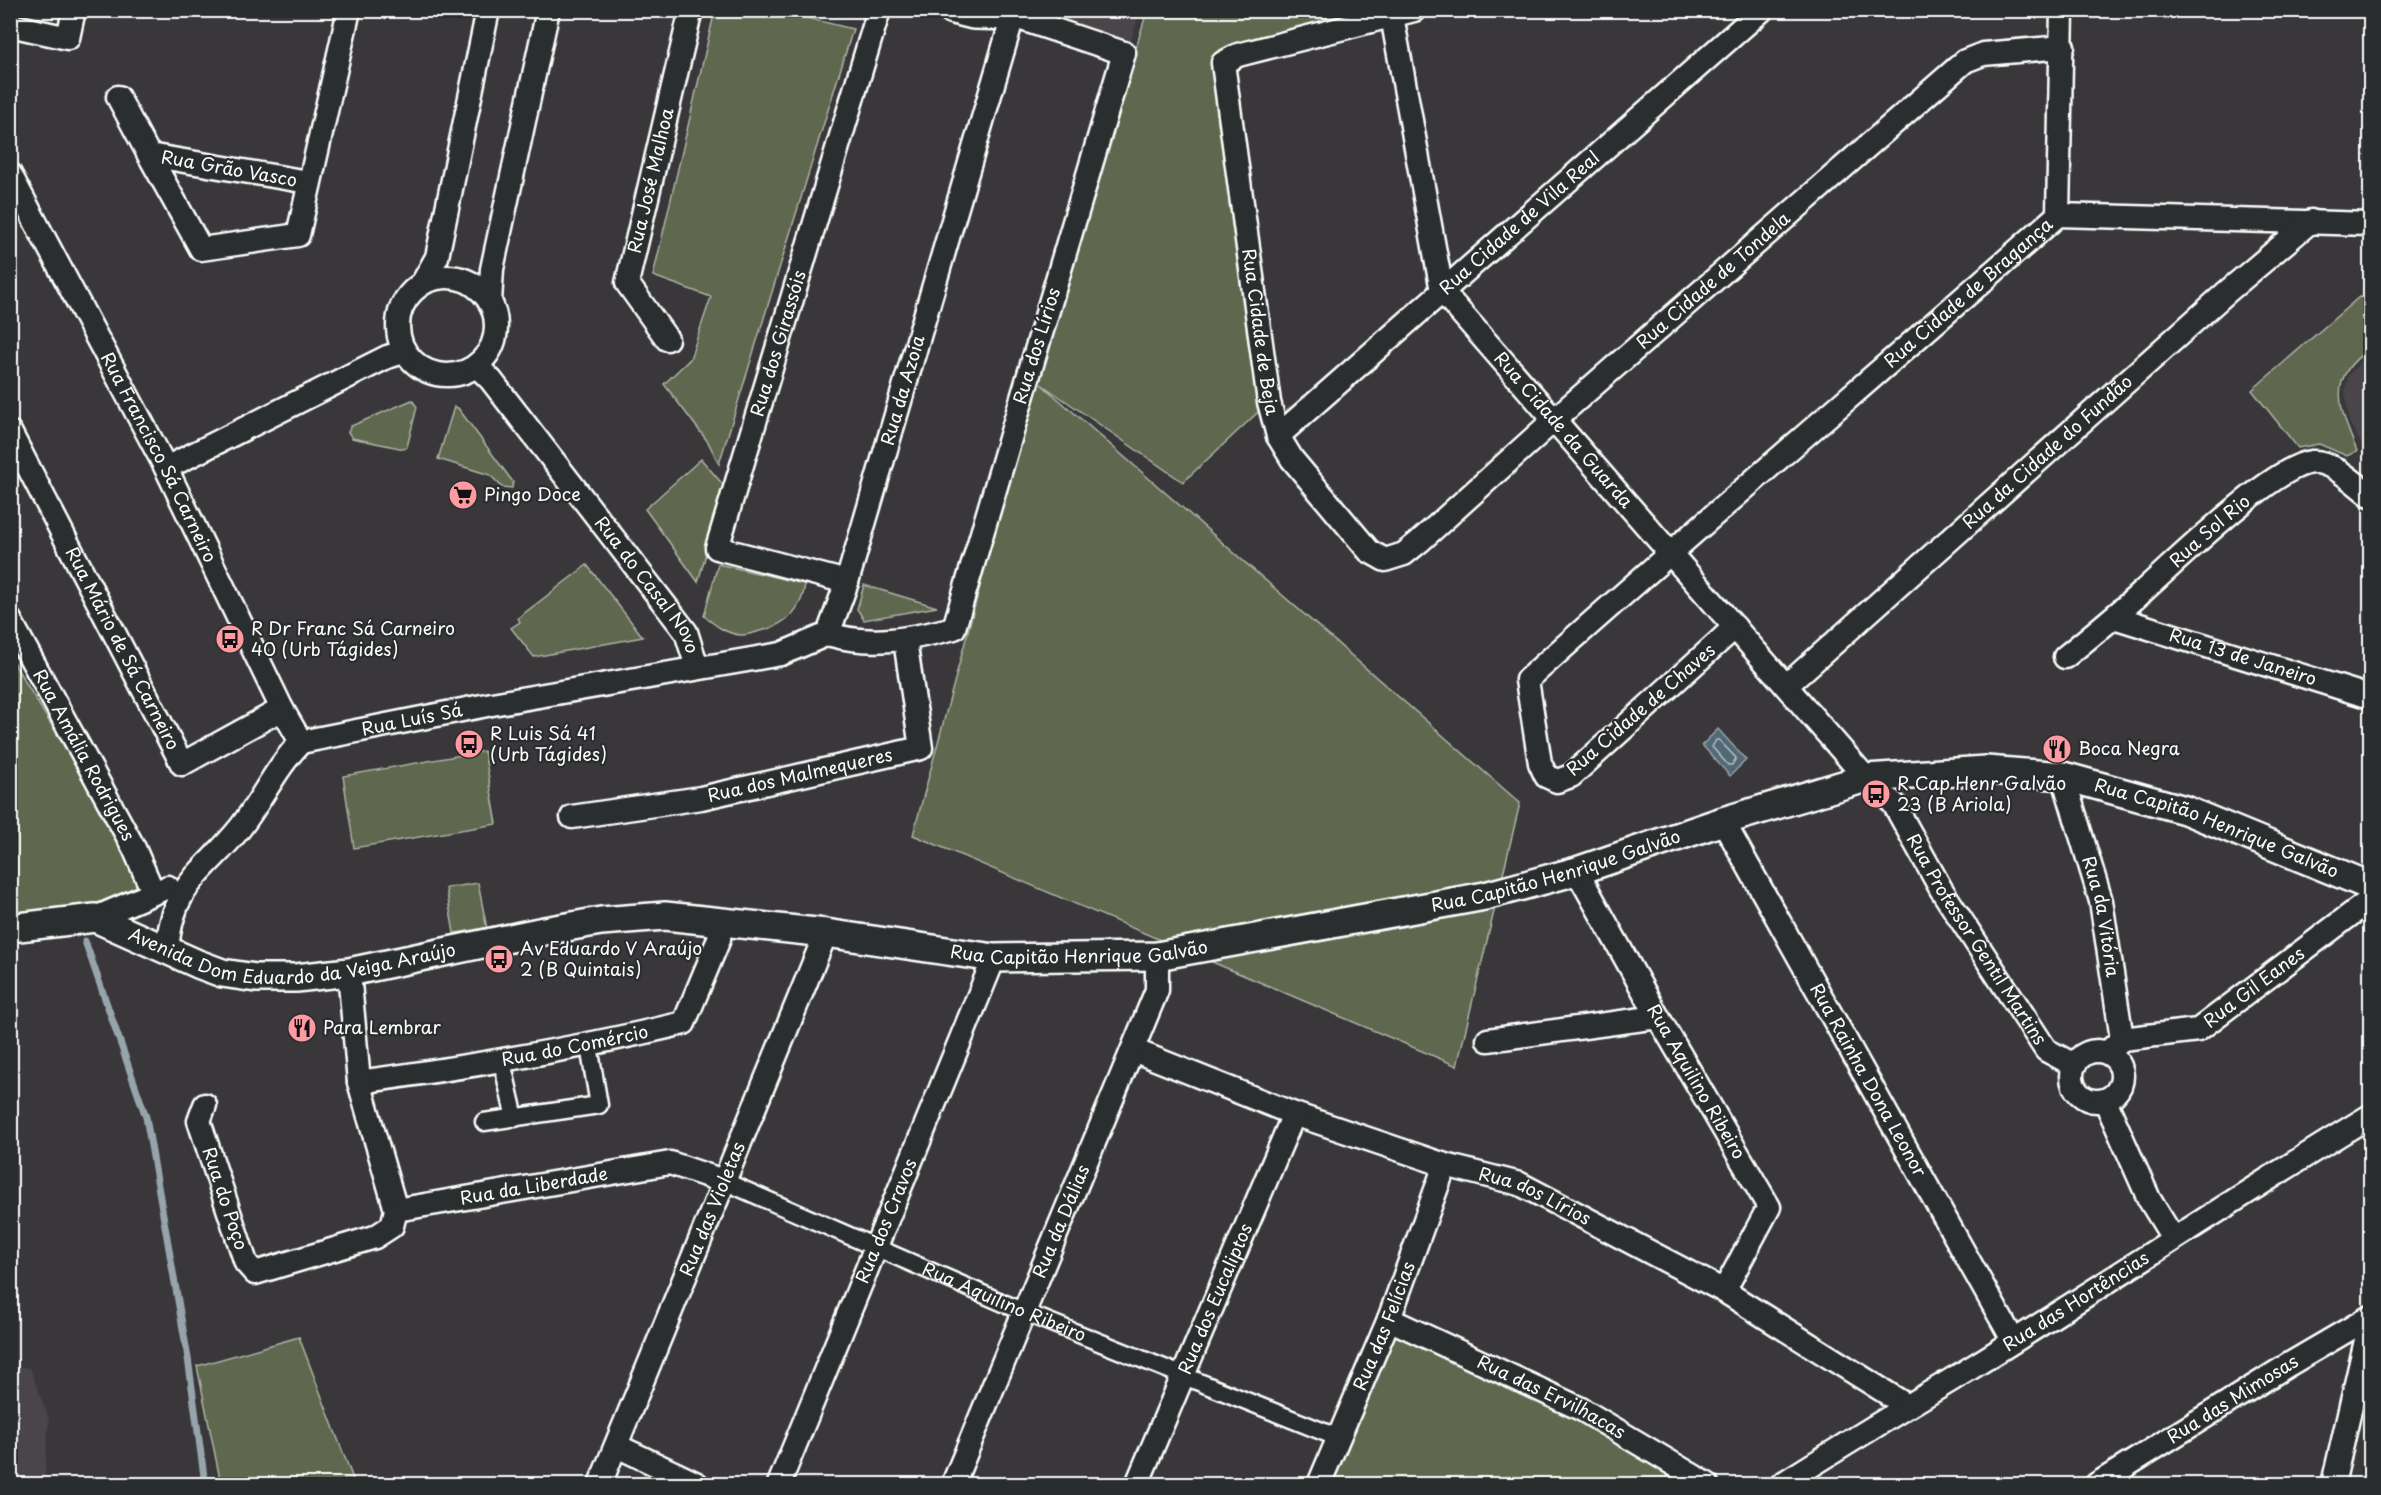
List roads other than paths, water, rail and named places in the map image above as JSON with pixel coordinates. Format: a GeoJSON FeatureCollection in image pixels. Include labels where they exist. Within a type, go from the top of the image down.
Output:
{"type":"FeatureCollection","features":[{"type":"Feature","properties":{"kind":"street"},"geometry":{"type":"LineString","coordinates":[[10,25],[68,38],[74,10]]}},
{"type":"Feature","properties":{"kind":"street","name":"Rua Grão Vasco"},"geometry":{"type":"LineString","coordinates":[[118,97],[201,249],[298,235],[308,182],[349,10]]}},
{"type":"Feature","properties":{"kind":"street"},"geometry":{"type":"LineString","coordinates":[[423,282],[437,257],[488,10]]}},
{"type":"Feature","properties":{"kind":"street"},"geometry":{"type":"LineString","coordinates":[[490,302],[492,269],[549,10]]}},
{"type":"Feature","properties":{"kind":"street","name":"Rua José Malhoa"},"geometry":{"type":"LineString","coordinates":[[667,339],[627,283],[691,10]]}},
{"type":"Feature","properties":{"kind":"street","name":"Rua dos Girassóis"},"geometry":{"type":"LineString","coordinates":[[847,582],[717,548],[879,10]]}},
{"type":"Feature","properties":{"kind":"street"},"geometry":{"type":"LineString","coordinates":[[953,10],[973,15],[1011,13]]}},
{"type":"Feature","properties":{"kind":"street"},"geometry":{"type":"LineString","coordinates":[[1414,10],[1392,16],[1442,291]]}},
{"type":"Feature","properties":{"kind":"street","name":"Rua Cidade de Vila Real"},"geometry":{"type":"LineString","coordinates":[[1278,436],[1762,10]]}},
{"type":"Feature","properties":{"kind":"street"},"geometry":{"type":"LineString","coordinates":[[2058,215],[2062,10]]}},
{"type":"Feature","properties":{"kind":"street","name":"Rua da Azoia"},"geometry":{"type":"LineString","coordinates":[[828,634],[847,582],[1011,13]]}},
{"type":"Feature","properties":{"kind":"street","name":"Rua dos Lírios"},"geometry":{"type":"LineString","coordinates":[[828,634],[852,641],[905,640],[954,628],[1124,53],[1011,13]]}},
{"type":"Feature","properties":{"kind":"street","name":"Rua Cidade de Beja"},"geometry":{"type":"LineString","coordinates":[[1385,560],[1370,551],[1292,459],[1278,436],[1269,402],[1223,63],[1238,55],[1392,16]]}},
{"type":"Feature","properties":{"kind":"street","name":"Rua Cidade de Tondela"},"geometry":{"type":"LineString","coordinates":[[1385,560],[1404,554],[1555,418],[1965,61],[1983,54],[2063,47]]}},
{"type":"Feature","properties":{"kind":"street","name":"Rua Grão Vasco"},"geometry":{"type":"LineString","coordinates":[[149,155],[308,182]]}},
{"type":"Feature","properties":{"kind":"street","name":"Rua Francisco Sá Carneiro"},"geometry":{"type":"LineString","coordinates":[[10,174],[166,468],[282,709],[301,742]]}},
{"type":"Feature","properties":{"kind":"street","name":"Rua Cidade de Bragança"},"geometry":{"type":"LineString","coordinates":[[1670,552],[1784,456],[2058,215],[2370,224]]}},
{"type":"Feature","properties":{"kind":"street","name":"Rua da Cidade do Fundão"},"geometry":{"type":"LineString","coordinates":[[1786,686],[2228,291],[2311,221]]}},
{"type":"Feature","properties":{"kind":"street"},"geometry":{"type":"LineString","coordinates":[[453,276],[468,281],[481,290],[490,302],[496,315],[495,336],[487,356],[477,366],[462,374],[445,376],[429,373],[415,364],[404,352],[398,337],[397,321],[402,305],[410,292],[423,282],[438,277],[453,276]]}},
{"type":"Feature","properties":{"kind":"street","name":"Rua Cidade da Guarda"},"geometry":{"type":"LineString","coordinates":[[1442,291],[1555,418],[1866,778]]}},
{"type":"Feature","properties":{"kind":"street"},"geometry":{"type":"LineString","coordinates":[[166,468],[387,357],[404,352]]}},
{"type":"Feature","properties":{"kind":"street","name":"Rua do Casal Novo"},"geometry":{"type":"LineString","coordinates":[[477,366],[491,380],[686,632],[697,667]]}},
{"type":"Feature","properties":{"kind":"street","name":"Rua Mário de Sá Carneiro"},"geometry":{"type":"LineString","coordinates":[[10,432],[182,764],[282,709]]}},
{"type":"Feature","properties":{"kind":"street","name":"Rua Sol Rio"},"geometry":{"type":"LineString","coordinates":[[2065,657],[2114,617],[2247,499],[2279,476],[2312,462],[2330,466],[2370,495]]}},
{"type":"Feature","properties":{"kind":"street","name":"Rua Cidade de Chaves"},"geometry":{"type":"LineString","coordinates":[[1670,552],[1527,680],[1539,763],[1546,776],[1557,782],[1571,776],[1735,627]]}},
{"type":"Feature","properties":{"kind":"street","name":"Rua 13 de Janeiro"},"geometry":{"type":"LineString","coordinates":[[2114,617],[2370,697]]}},
{"type":"Feature","properties":{"kind":"street","name":"Rua Amália Rodrigues"},"geometry":{"type":"LineString","coordinates":[[10,620],[134,848],[153,892]]}},
{"type":"Feature","properties":{"kind":"street"},"geometry":{"type":"LineString","coordinates":[[697,667],[781,654],[828,634]]}},
{"type":"Feature","properties":{"kind":"street","name":"Rua dos Malmequeres"},"geometry":{"type":"LineString","coordinates":[[572,817],[701,798],[921,748],[905,640]]}},
{"type":"Feature","properties":{"kind":"street","name":"Rua Luís Sá"},"geometry":{"type":"LineString","coordinates":[[301,742],[697,667]]}},
{"type":"Feature","properties":{"kind":"street"},"geometry":{"type":"LineString","coordinates":[[167,951],[172,918],[192,878],[240,828],[288,755],[301,742]]}},
{"type":"Feature","properties":{"kind":"street","name":"Rua Capitão Henrique Galvão"},"geometry":{"type":"LineString","coordinates":[[720,922],[826,933],[994,958],[1157,956],[1485,896],[1577,871],[1723,821],[1866,778],[1986,770],[2063,776],[2185,810],[2370,886]]}},
{"type":"Feature","properties":{"kind":"street","name":"Rua da Vitória"},"geometry":{"type":"LineString","coordinates":[[2063,776],[2101,901],[2115,1046]]}},
{"type":"Feature","properties":{"kind":"street","name":"Rua Professor Gentil Martins"},"geometry":{"type":"LineString","coordinates":[[1866,778],[1894,804],[1941,889],[2046,1050],[2074,1065]]}},
{"type":"Feature","properties":{"kind":"street","name":"Rua Rainha Dona Leonor"},"geometry":{"type":"LineString","coordinates":[[1723,821],[2013,1340]]}},
{"type":"Feature","properties":{"kind":"street","name":"Rua Aquilino Ribeiro"},"geometry":{"type":"LineString","coordinates":[[1577,871],[1658,1017],[1769,1207],[1724,1291]]}},
{"type":"Feature","properties":{"kind":"street"},"geometry":{"type":"LineString","coordinates":[[10,928],[95,918],[153,892],[192,878]]}},
{"type":"Feature","properties":{"kind":"street","name":"Rua Gil Eanes"},"geometry":{"type":"LineString","coordinates":[[2115,1046],[2198,1030],[2370,900]]}},
{"type":"Feature","properties":{"kind":"street","name":"Avenida Dom Eduardo da Veiga Araújo"},"geometry":{"type":"LineString","coordinates":[[95,918],[222,973],[256,978],[296,978],[349,972],[601,921],[665,916],[720,922]]}},
{"type":"Feature","properties":{"kind":"street","name":"Rua do Comércio"},"geometry":{"type":"LineString","coordinates":[[359,1082],[502,1062],[589,1046],[684,1023],[718,939],[720,922]]}},
{"type":"Feature","properties":{"kind":"street","name":"Rua das Violetas"},"geometry":{"type":"LineString","coordinates":[[600,1485],[726,1182],[826,933]]}},
{"type":"Feature","properties":{"kind":"street","name":"Rua da Dálias"},"geometry":{"type":"LineString","coordinates":[[953,1485],[1157,990],[1157,956]]}},
{"type":"Feature","properties":{"kind":"street","name":"Rua dos Cravos"},"geometry":{"type":"LineString","coordinates":[[779,1485],[994,958]]}},
{"type":"Feature","properties":{"kind":"street"},"geometry":{"type":"LineString","coordinates":[[349,972],[359,1082],[396,1210]]}},
{"type":"Feature","properties":{"kind":"street"},"geometry":{"type":"LineString","coordinates":[[1488,1040],[1658,1017]]}},
{"type":"Feature","properties":{"kind":"street"},"geometry":{"type":"LineString","coordinates":[[484,1122],[599,1105],[589,1046]]}},
{"type":"Feature","properties":{"kind":"street"},"geometry":{"type":"LineString","coordinates":[[2115,1046],[2115,1057],[2122,1072],[2118,1089],[2105,1100],[2088,1100],[2081,1096],[2072,1081],[2074,1065],[2084,1053],[2115,1046]]}},
{"type":"Feature","properties":{"kind":"street","name":"Rua dos Lírios"},"geometry":{"type":"LineString","coordinates":[[1133,1050],[1294,1114],[1445,1165],[1520,1184],[1724,1291],[1906,1405]]}},
{"type":"Feature","properties":{"kind":"street"},"geometry":{"type":"LineString","coordinates":[[502,1062],[515,1119]]}},
{"type":"Feature","properties":{"kind":"street"},"geometry":{"type":"LineString","coordinates":[[2105,1100],[2149,1200],[2173,1238]]}},
{"type":"Feature","properties":{"kind":"street","name":"Rua do Poço"},"geometry":{"type":"LineString","coordinates":[[205,1104],[200,1121],[246,1263],[255,1273],[375,1237],[392,1226],[396,1210]]}},
{"type":"Feature","properties":{"kind":"street","name":"Rua dos Eucaliptos"},"geometry":{"type":"LineString","coordinates":[[1137,1485],[1294,1114]]}},
{"type":"Feature","properties":{"kind":"street","name":"Rua das Hortências"},"geometry":{"type":"LineString","coordinates":[[1782,1485],[1906,1405],[2370,1116]]}},
{"type":"Feature","properties":{"kind":"street","name":"Rua Aquilino Ribeiro"},"geometry":{"type":"LineString","coordinates":[[670,1163],[726,1182],[1024,1312],[1339,1438]]}},
{"type":"Feature","properties":{"kind":"street","name":"Rua da Liberdade"},"geometry":{"type":"LineString","coordinates":[[396,1210],[670,1163]]}},
{"type":"Feature","properties":{"kind":"street","name":"Rua das Felícias"},"geometry":{"type":"LineString","coordinates":[[1319,1485],[1389,1319],[1445,1165]]}},
{"type":"Feature","properties":{"kind":"street"},"geometry":{"type":"LineString","coordinates":[[2333,1485],[2367,1336],[2369,1318]]}},
{"type":"Feature","properties":{"kind":"street","name":"Rua das Mimosas"},"geometry":{"type":"LineString","coordinates":[[2097,1485],[2288,1365],[2369,1318]]}},
{"type":"Feature","properties":{"kind":"street","name":"Rua das Ervilhacas"},"geometry":{"type":"LineString","coordinates":[[1389,1319],[1581,1409],[1707,1485]]}},
{"type":"Feature","properties":{"kind":"street"},"geometry":{"type":"LineString","coordinates":[[617,1446],[697,1485]]}},
{"type":"Feature","properties":{"kind":"water"},"geometry":{"type":"Polygon","coordinates":[[[1718,729],[1746,760],[1730,776],[1702,745],[1718,729]]]}},
{"type":"Feature","properties":{"kind":"waterway"},"geometry":{"type":"LineString","coordinates":[[85,941],[146,1117],[188,1358],[205,1484]]}},
{"type":"Feature","properties":{"kind":"place","name":"Pingo Doce"},"geometry":{"type":"Point","coordinates":[463,495]}},
{"type":"Feature","properties":{"kind":"place","name":"R Dr Franc Sá Carneiro 40 (Urb Tágides)"},"geometry":{"type":"Point","coordinates":[230,639]}},
{"type":"Feature","properties":{"kind":"place","name":"R Luis Sá 41 (Urb Tágides)"},"geometry":{"type":"Point","coordinates":[469,744]}},
{"type":"Feature","properties":{"kind":"place","name":"Boca Negra"},"geometry":{"type":"Point","coordinates":[2057,749]}},
{"type":"Feature","properties":{"kind":"place","name":"R Cap Henr Galvão 23 (B Ariola)"},"geometry":{"type":"Point","coordinates":[1876,794]}},
{"type":"Feature","properties":{"kind":"place","name":"Av Eduardo V Araújo 2 (B Quintais)"},"geometry":{"type":"Point","coordinates":[499,959]}},
{"type":"Feature","properties":{"kind":"place","name":"Para Lembrar"},"geometry":{"type":"Point","coordinates":[302,1028]}}]}
